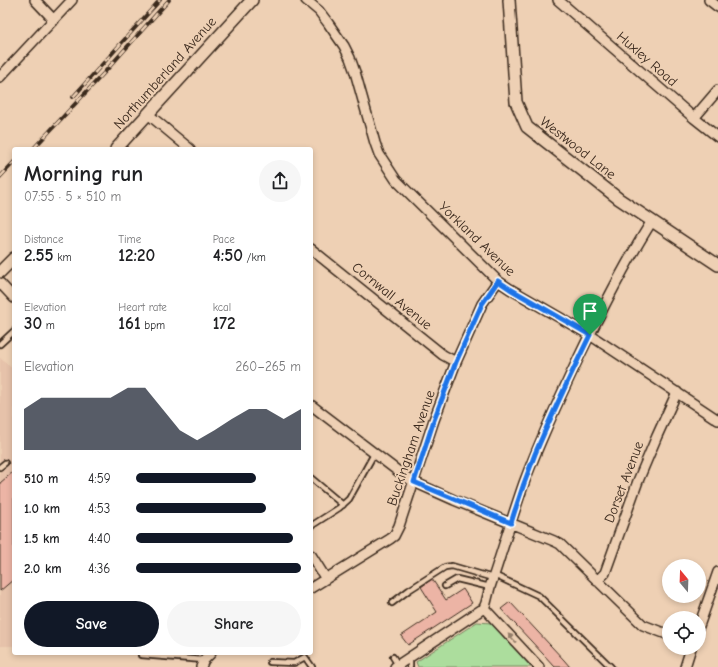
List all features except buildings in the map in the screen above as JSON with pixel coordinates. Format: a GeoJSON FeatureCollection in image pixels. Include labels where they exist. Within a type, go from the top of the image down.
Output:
{"type":"FeatureCollection","features":[{"type":"Feature","properties":{"kind":"street"},"geometry":{"type":"LineString","coordinates":[[35,0],[54,20]]}},
{"type":"Feature","properties":{"kind":"street"},"geometry":{"type":"LineString","coordinates":[[0,77],[72,0]]}},
{"type":"Feature","properties":{"kind":"street","name":"Northumberland Avenue"},"geometry":{"type":"LineString","coordinates":[[118,147],[252,0]]}},
{"type":"Feature","properties":{"kind":"street","name":"Yorkland Avenue"},"geometry":{"type":"LineString","coordinates":[[306,0],[319,11],[344,46],[355,72],[379,154],[396,180],[498,281],[590,335],[718,420]]}},
{"type":"Feature","properties":{"kind":"street","name":"Westwood Lane"},"geometry":{"type":"LineString","coordinates":[[509,0],[516,102],[527,127],[619,199],[718,266]]}},
{"type":"Feature","properties":{"kind":"street","name":"Huxley Road"},"geometry":{"type":"LineString","coordinates":[[558,0],[718,137]]}},
{"type":"Feature","properties":{"kind":"street"},"geometry":{"type":"LineString","coordinates":[[709,0],[718,8]]}},
{"type":"Feature","properties":{"kind":"street"},"geometry":{"type":"LineString","coordinates":[[694,118],[718,90]]}},
{"type":"Feature","properties":{"kind":"street"},"geometry":{"type":"LineString","coordinates":[[148,114],[188,147]]}},
{"type":"Feature","properties":{"kind":"street"},"geometry":{"type":"LineString","coordinates":[[395,663],[410,657],[484,608],[524,484],[558,402],[619,276],[652,221]]}},
{"type":"Feature","properties":{"kind":"street","name":"Cornwall Avenue"},"geometry":{"type":"LineString","coordinates":[[313,251],[444,355],[456,362]]}},
{"type":"Feature","properties":{"kind":"street"},"geometry":{"type":"LineString","coordinates":[[0,272],[12,260]]}},
{"type":"Feature","properties":{"kind":"street","name":"Buckingham Avenue"},"geometry":{"type":"LineString","coordinates":[[313,587],[394,536],[399,526],[434,420],[456,362],[482,304],[498,281]]}},
{"type":"Feature","properties":{"kind":"street"},"geometry":{"type":"LineString","coordinates":[[0,283],[12,296]]}},
{"type":"Feature","properties":{"kind":"street","name":"Dorset Avenue"},"geometry":{"type":"LineString","coordinates":[[597,581],[605,573],[638,481],[677,392]]}},
{"type":"Feature","properties":{"kind":"street"},"geometry":{"type":"LineString","coordinates":[[313,407],[374,454],[414,482],[560,544],[643,625],[662,632]]}},
{"type":"Feature","properties":{"kind":"street"},"geometry":{"type":"LineString","coordinates":[[313,558],[326,579]]}},
{"type":"Feature","properties":{"kind":"street"},"geometry":{"type":"LineString","coordinates":[[704,611],[718,572]]}},
{"type":"Feature","properties":{"kind":"street"},"geometry":{"type":"LineString","coordinates":[[484,608],[539,667]]}},
{"type":"Feature","properties":{"kind":"street"},"geometry":{"type":"LineString","coordinates":[[685,667],[689,655]]}},
{"type":"Feature","properties":{"kind":"lane"},"geometry":{"type":"LineString","coordinates":[[0,344],[12,333]]}},
{"type":"Feature","properties":{"kind":"lane"},"geometry":{"type":"LineString","coordinates":[[313,525],[343,505],[349,499],[374,454]]}},
{"type":"Feature","properties":{"kind":"lane"},"geometry":{"type":"LineString","coordinates":[[0,467],[5,463]]}},
{"type":"Feature","properties":{"kind":"lane"},"geometry":{"type":"LineString","coordinates":[[313,480],[343,505]]}},
{"type":"Feature","properties":{"kind":"lane"},"geometry":{"type":"LineString","coordinates":[[392,603],[445,567],[452,566],[539,596],[611,667]]}},
{"type":"Feature","properties":{"kind":"lane"},"geometry":{"type":"LineString","coordinates":[[445,586],[457,579],[492,580]]}},
{"type":"Feature","properties":{"kind":"lane"},"geometry":{"type":"LineString","coordinates":[[141,655],[205,660]]}},
{"type":"Feature","properties":{"kind":"lane"},"geometry":{"type":"LineString","coordinates":[[270,662],[294,663],[305,657],[312,667]]}},
{"type":"Feature","properties":{"kind":"lane"},"geometry":{"type":"LineString","coordinates":[[410,657],[410,667]]}},
{"type":"Feature","properties":{"kind":"shaded area"},"geometry":{"type":"Polygon","coordinates":[[[0,358],[12,368],[12,646],[0,646],[0,358]]]}},
{"type":"Feature","properties":{"kind":"green space"},"geometry":{"type":"Polygon","coordinates":[[[477,622],[491,623],[531,667],[418,667],[416,662],[477,622]]]}},
{"type":"Feature","properties":{"kind":"railway"},"geometry":{"type":"LineString","coordinates":[[73,97],[160,0]]}},
{"type":"Feature","properties":{"kind":"railway"},"geometry":{"type":"LineString","coordinates":[[35,147],[169,0]]}},
{"type":"Feature","properties":{"kind":"railway"},"geometry":{"type":"LineString","coordinates":[[0,177],[12,164]]}},
{"type":"Feature","properties":{"kind":"route"},"geometry":{"type":"LineString","coordinates":[[498,281],[590,335],[558,402],[536,454],[511,523],[414,482],[434,420],[456,362],[482,304],[498,281]]}}]}
